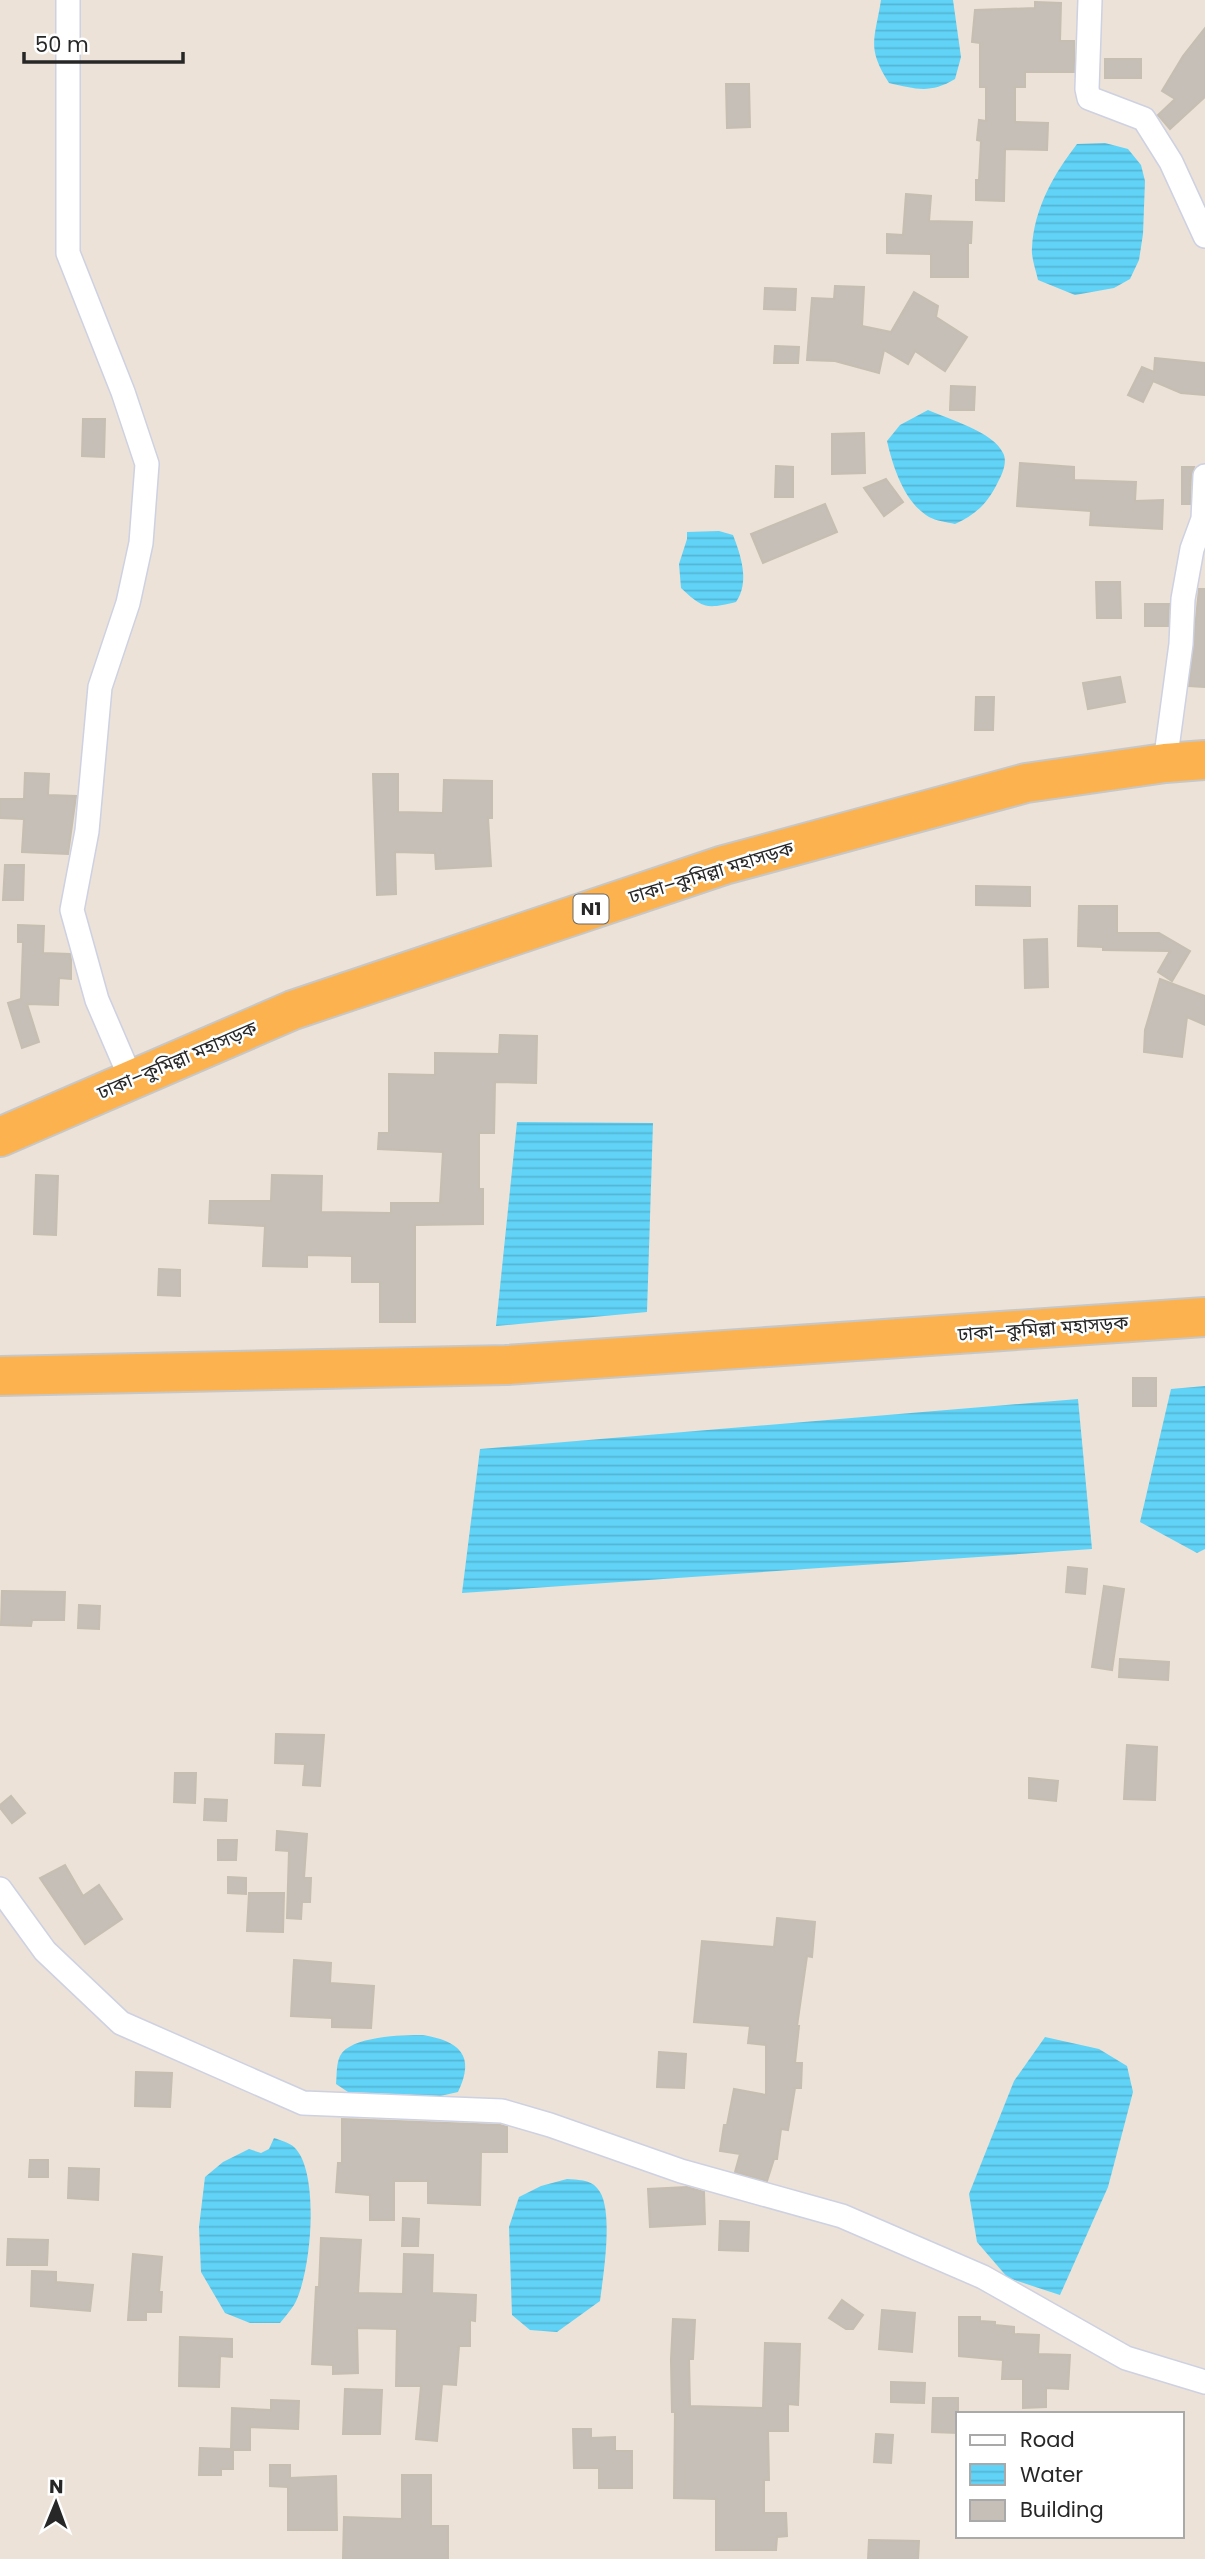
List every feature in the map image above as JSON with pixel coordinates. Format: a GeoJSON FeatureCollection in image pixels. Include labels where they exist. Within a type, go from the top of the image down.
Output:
{"type":"FeatureCollection","features":[{"type":"Feature","properties":{"kind":"highway","name":"ঢাকা–কুমিল্লা মহাসড়ক"},"geometry":{"type":"LineString","coordinates":[[0,1137],[293,1010],[724,865],[1026,783],[1205,760]]}},
{"type":"Feature","properties":{"kind":"highway","name":"ঢাকা–কুমিল্লা মহাসড়ক"},"geometry":{"type":"LineString","coordinates":[[0,1376],[506,1365],[1205,1317]]}},
{"type":"Feature","properties":{"kind":"street"},"geometry":{"type":"LineString","coordinates":[[68,0],[68,253],[123,392],[147,464],[141,543],[128,603],[100,687],[87,831],[72,911],[97,1000],[131,1079]]}},
{"type":"Feature","properties":{"kind":"street"},"geometry":{"type":"LineString","coordinates":[[1090,0],[1089,98],[1144,119],[1171,162],[1205,236]]}},
{"type":"Feature","properties":{"kind":"street"},"geometry":{"type":"LineString","coordinates":[[1166,763],[1181,644],[1183,598],[1192,549],[1203,519],[1205,477]]}},
{"type":"Feature","properties":{"kind":"street"},"geometry":{"type":"LineString","coordinates":[[0,1889],[45,1951],[121,2023],[303,2104],[502,2111],[551,2125],[681,2171],[842,2216],[983,2277],[1126,2358],[1205,2382]]}},
{"type":"Feature","properties":{"kind":"water"},"geometry":{"type":"Polygon","coordinates":[[[881,0],[953,0],[961,57],[955,79],[930,88],[889,83],[877,60],[874,43],[881,0]]]}},
{"type":"Feature","properties":{"kind":"water"},"geometry":{"type":"Polygon","coordinates":[[[1105,143],[1128,149],[1141,165],[1145,181],[1139,260],[1130,279],[1114,288],[1075,295],[1038,280],[1032,256],[1034,233],[1047,192],[1077,144],[1105,143]]]}},
{"type":"Feature","properties":{"kind":"water"},"geometry":{"type":"Polygon","coordinates":[[[928,410],[981,433],[998,445],[1004,457],[1002,473],[985,503],[969,517],[955,524],[929,517],[913,502],[896,473],[887,441],[900,425],[928,410]]]}},
{"type":"Feature","properties":{"kind":"water"},"geometry":{"type":"Polygon","coordinates":[[[719,531],[733,535],[741,560],[743,586],[736,602],[706,606],[681,588],[679,564],[687,532],[719,531]]]}},
{"type":"Feature","properties":{"kind":"water"},"geometry":{"type":"Polygon","coordinates":[[[517,1122],[653,1123],[647,1312],[496,1326],[517,1122]]]}},
{"type":"Feature","properties":{"kind":"water"},"geometry":{"type":"Polygon","coordinates":[[[1205,1386],[1205,1549],[1197,1553],[1140,1522],[1171,1389],[1205,1386]]]}},
{"type":"Feature","properties":{"kind":"water"},"geometry":{"type":"Polygon","coordinates":[[[1078,1399],[1092,1549],[462,1593],[480,1449],[1078,1399]]]}},
{"type":"Feature","properties":{"kind":"water"},"geometry":{"type":"Polygon","coordinates":[[[423,2035],[446,2041],[461,2052],[465,2068],[458,2092],[440,2096],[348,2092],[336,2084],[340,2056],[354,2044],[378,2038],[423,2035]]]}},
{"type":"Feature","properties":{"kind":"water"},"geometry":{"type":"Polygon","coordinates":[[[1045,2037],[1099,2049],[1127,2066],[1133,2092],[1108,2187],[1060,2295],[1008,2278],[977,2242],[969,2194],[1014,2081],[1045,2037]]]}},
{"type":"Feature","properties":{"kind":"water"},"geometry":{"type":"Polygon","coordinates":[[[274,2138],[294,2147],[308,2178],[309,2249],[300,2291],[294,2305],[280,2323],[250,2323],[225,2313],[201,2272],[199,2227],[205,2177],[223,2162],[249,2149],[261,2153],[269,2149],[274,2138]]]}},
{"type":"Feature","properties":{"kind":"water"},"geometry":{"type":"Polygon","coordinates":[[[567,2179],[591,2183],[602,2197],[607,2225],[600,2301],[557,2332],[530,2330],[512,2315],[509,2227],[519,2197],[541,2186],[567,2179]]]}},
{"type":"Feature","properties":{"kind":"building"},"geometry":{"type":"Polygon","coordinates":[[[1035,2],[1061,3],[1060,41],[1074,41],[1074,72],[1025,72],[1025,87],[1015,87],[1015,122],[1048,123],[1047,150],[1005,149],[1004,201],[976,200],[981,141],[977,140],[979,120],[986,121],[986,87],[980,87],[980,43],[972,42],[975,10],[1035,8],[1035,2]]]}},
{"type":"Feature","properties":{"kind":"building"},"geometry":{"type":"Polygon","coordinates":[[[1205,28],[1205,97],[1170,129],[1158,115],[1175,99],[1162,91],[1183,56],[1205,28]]]}},
{"type":"Feature","properties":{"kind":"building"},"geometry":{"type":"Polygon","coordinates":[[[1105,59],[1141,59],[1141,78],[1105,78],[1105,59]]]}},
{"type":"Feature","properties":{"kind":"building"},"geometry":{"type":"Polygon","coordinates":[[[726,84],[749,84],[750,127],[727,128],[726,84]]]}},
{"type":"Feature","properties":{"kind":"building"},"geometry":{"type":"Polygon","coordinates":[[[906,194],[931,196],[929,221],[972,222],[971,243],[968,243],[968,277],[931,277],[931,254],[887,253],[887,234],[903,235],[906,194]]]}},
{"type":"Feature","properties":{"kind":"building"},"geometry":{"type":"Polygon","coordinates":[[[835,286],[864,287],[862,326],[891,332],[914,292],[938,306],[936,317],[967,337],[945,371],[915,351],[908,364],[884,350],[879,373],[835,361],[807,360],[812,298],[834,299],[835,286]]]}},
{"type":"Feature","properties":{"kind":"building"},"geometry":{"type":"Polygon","coordinates":[[[765,288],[796,289],[795,310],[764,309],[765,288]]]}},
{"type":"Feature","properties":{"kind":"building"},"geometry":{"type":"Polygon","coordinates":[[[775,346],[799,347],[798,363],[774,363],[775,346]]]}},
{"type":"Feature","properties":{"kind":"building"},"geometry":{"type":"Polygon","coordinates":[[[1155,358],[1205,363],[1205,395],[1181,393],[1153,381],[1143,402],[1128,395],[1142,367],[1154,372],[1155,358]]]}},
{"type":"Feature","properties":{"kind":"building"},"geometry":{"type":"Polygon","coordinates":[[[951,386],[975,387],[974,410],[950,410],[951,386]]]}},
{"type":"Feature","properties":{"kind":"building"},"geometry":{"type":"Polygon","coordinates":[[[83,419],[105,419],[104,457],[82,456],[83,419]]]}},
{"type":"Feature","properties":{"kind":"building"},"geometry":{"type":"Polygon","coordinates":[[[864,433],[865,473],[832,474],[832,434],[864,433]]]}},
{"type":"Feature","properties":{"kind":"building"},"geometry":{"type":"Polygon","coordinates":[[[1020,463],[1074,467],[1074,480],[1136,482],[1135,501],[1163,500],[1162,529],[1090,525],[1091,511],[1017,506],[1020,463]]]}},
{"type":"Feature","properties":{"kind":"building"},"geometry":{"type":"Polygon","coordinates":[[[776,466],[793,467],[793,497],[775,497],[776,466]]]}},
{"type":"Feature","properties":{"kind":"building"},"geometry":{"type":"Polygon","coordinates":[[[1182,467],[1194,467],[1191,475],[1190,504],[1182,504],[1182,467]]]}},
{"type":"Feature","properties":{"kind":"building"},"geometry":{"type":"Polygon","coordinates":[[[886,479],[903,502],[884,516],[864,488],[886,479]]]}},
{"type":"Feature","properties":{"kind":"building"},"geometry":{"type":"Polygon","coordinates":[[[825,504],[837,532],[763,563],[751,534],[825,504]]]}},
{"type":"Feature","properties":{"kind":"building"},"geometry":{"type":"Polygon","coordinates":[[[1096,582],[1120,582],[1121,618],[1097,618],[1096,582]]]}},
{"type":"Feature","properties":{"kind":"building"},"geometry":{"type":"Polygon","coordinates":[[[1199,589],[1205,589],[1205,687],[1189,686],[1199,589]]]}},
{"type":"Feature","properties":{"kind":"building"},"geometry":{"type":"Polygon","coordinates":[[[1145,604],[1169,604],[1168,626],[1145,626],[1145,604]]]}},
{"type":"Feature","properties":{"kind":"building"},"geometry":{"type":"Polygon","coordinates":[[[1120,677],[1125,702],[1088,709],[1083,683],[1120,677]]]}},
{"type":"Feature","properties":{"kind":"building"},"geometry":{"type":"Polygon","coordinates":[[[976,697],[994,697],[993,730],[975,730],[976,697]]]}},
{"type":"Feature","properties":{"kind":"building"},"geometry":{"type":"Polygon","coordinates":[[[25,773],[49,774],[48,795],[76,796],[68,854],[22,852],[24,819],[0,818],[0,799],[24,799],[25,773]]]}},
{"type":"Feature","properties":{"kind":"building"},"geometry":{"type":"Polygon","coordinates":[[[373,774],[398,774],[398,812],[443,813],[444,780],[492,781],[492,818],[488,818],[491,866],[436,869],[435,853],[395,852],[396,894],[377,895],[373,774]]]}},
{"type":"Feature","properties":{"kind":"building"},"geometry":{"type":"Polygon","coordinates":[[[5,865],[24,865],[23,900],[3,900],[5,865]]]}},
{"type":"Feature","properties":{"kind":"building"},"geometry":{"type":"Polygon","coordinates":[[[976,886],[1030,887],[1030,906],[976,905],[976,886]]]}},
{"type":"Feature","properties":{"kind":"building"},"geometry":{"type":"Polygon","coordinates":[[[1079,906],[1117,906],[1117,933],[1159,933],[1190,951],[1172,981],[1158,972],[1170,951],[1103,950],[1103,947],[1078,946],[1079,906]]]}},
{"type":"Feature","properties":{"kind":"building"},"geometry":{"type":"Polygon","coordinates":[[[18,925],[44,926],[43,953],[70,954],[71,960],[71,979],[59,978],[58,1005],[27,1004],[39,1042],[22,1048],[8,1003],[21,999],[23,942],[18,942],[18,925]]]}},
{"type":"Feature","properties":{"kind":"building"},"geometry":{"type":"Polygon","coordinates":[[[1047,939],[1048,987],[1025,988],[1024,940],[1047,939]]]}},
{"type":"Feature","properties":{"kind":"building"},"geometry":{"type":"Polygon","coordinates":[[[1160,979],[1205,996],[1205,1025],[1187,1017],[1182,1057],[1144,1052],[1145,1030],[1160,979]]]}},
{"type":"Feature","properties":{"kind":"building"},"geometry":{"type":"Polygon","coordinates":[[[500,1035],[537,1036],[536,1083],[495,1082],[494,1133],[479,1133],[479,1189],[483,1189],[483,1224],[415,1225],[415,1322],[380,1322],[380,1282],[352,1282],[352,1256],[307,1255],[307,1267],[263,1266],[265,1226],[209,1223],[210,1201],[271,1201],[272,1175],[322,1176],[321,1212],[391,1213],[391,1203],[440,1203],[443,1152],[378,1149],[379,1133],[389,1133],[389,1074],[435,1075],[435,1053],[499,1054],[500,1035]]]}},
{"type":"Feature","properties":{"kind":"building"},"geometry":{"type":"Polygon","coordinates":[[[36,1175],[58,1176],[56,1235],[34,1234],[36,1175]]]}},
{"type":"Feature","properties":{"kind":"building"},"geometry":{"type":"Polygon","coordinates":[[[159,1269],[180,1270],[180,1296],[158,1295],[159,1269]]]}},
{"type":"Feature","properties":{"kind":"building"},"geometry":{"type":"Polygon","coordinates":[[[1133,1378],[1156,1378],[1156,1406],[1133,1406],[1133,1378]]]}},
{"type":"Feature","properties":{"kind":"building"},"geometry":{"type":"Polygon","coordinates":[[[1068,1567],[1087,1569],[1085,1594],[1066,1592],[1068,1567]]]}},
{"type":"Feature","properties":{"kind":"building"},"geometry":{"type":"Polygon","coordinates":[[[1104,1586],[1124,1589],[1112,1670],[1092,1667],[1104,1586]]]}},
{"type":"Feature","properties":{"kind":"building"},"geometry":{"type":"Polygon","coordinates":[[[2,1591],[65,1592],[64,1620],[32,1620],[31,1626],[1,1625],[2,1591]]]}},
{"type":"Feature","properties":{"kind":"building"},"geometry":{"type":"Polygon","coordinates":[[[79,1605],[100,1606],[99,1629],[78,1628],[79,1605]]]}},
{"type":"Feature","properties":{"kind":"building"},"geometry":{"type":"Polygon","coordinates":[[[1120,1659],[1169,1662],[1168,1680],[1119,1677],[1120,1659]]]}},
{"type":"Feature","properties":{"kind":"building"},"geometry":{"type":"Polygon","coordinates":[[[276,1734],[324,1735],[320,1786],[303,1785],[305,1764],[275,1763],[276,1734]]]}},
{"type":"Feature","properties":{"kind":"building"},"geometry":{"type":"Polygon","coordinates":[[[1127,1745],[1157,1747],[1155,1800],[1124,1799],[1127,1745]]]}},
{"type":"Feature","properties":{"kind":"building"},"geometry":{"type":"Polygon","coordinates":[[[175,1773],[196,1773],[195,1803],[174,1802],[175,1773]]]}},
{"type":"Feature","properties":{"kind":"building"},"geometry":{"type":"Polygon","coordinates":[[[1029,1778],[1058,1781],[1056,1801],[1029,1798],[1029,1778]]]}},
{"type":"Feature","properties":{"kind":"building"},"geometry":{"type":"Polygon","coordinates":[[[11,1796],[25,1813],[12,1823],[0,1808],[11,1796]]]}},
{"type":"Feature","properties":{"kind":"building"},"geometry":{"type":"Polygon","coordinates":[[[205,1799],[227,1800],[226,1821],[204,1820],[205,1799]]]}},
{"type":"Feature","properties":{"kind":"building"},"geometry":{"type":"Polygon","coordinates":[[[277,1831],[307,1834],[304,1878],[311,1878],[310,1902],[302,1902],[301,1919],[287,1918],[289,1851],[276,1850],[277,1831]]]}},
{"type":"Feature","properties":{"kind":"building"},"geometry":{"type":"Polygon","coordinates":[[[218,1840],[237,1840],[236,1860],[218,1860],[218,1840]]]}},
{"type":"Feature","properties":{"kind":"building"},"geometry":{"type":"Polygon","coordinates":[[[65,1865],[83,1896],[99,1885],[122,1919],[85,1944],[40,1878],[65,1865]]]}},
{"type":"Feature","properties":{"kind":"building"},"geometry":{"type":"Polygon","coordinates":[[[228,1877],[246,1878],[246,1894],[228,1893],[228,1877]]]}},
{"type":"Feature","properties":{"kind":"building"},"geometry":{"type":"Polygon","coordinates":[[[249,1893],[284,1893],[283,1932],[247,1931],[249,1893]]]}},
{"type":"Feature","properties":{"kind":"building"},"geometry":{"type":"Polygon","coordinates":[[[777,1918],[815,1922],[812,1957],[807,1956],[797,2026],[795,2063],[802,2063],[801,2088],[795,2088],[788,2130],[781,2129],[777,2159],[774,2159],[767,2181],[735,2172],[740,2154],[720,2151],[734,2089],[766,2095],[766,2045],[748,2043],[750,2026],[694,2022],[702,1941],[774,1947],[777,1918]]]}},
{"type":"Feature","properties":{"kind":"building"},"geometry":{"type":"Polygon","coordinates":[[[294,1960],[331,1963],[330,1983],[374,1986],[371,2028],[332,2027],[332,2018],[291,2016],[294,1960]]]}},
{"type":"Feature","properties":{"kind":"building"},"geometry":{"type":"Polygon","coordinates":[[[659,2052],[686,2054],[684,2088],[657,2087],[659,2052]]]}},
{"type":"Feature","properties":{"kind":"building"},"geometry":{"type":"Polygon","coordinates":[[[136,2072],[172,2073],[170,2107],[135,2106],[136,2072]]]}},
{"type":"Feature","properties":{"kind":"building"},"geometry":{"type":"Polygon","coordinates":[[[342,2119],[500,2125],[507,2127],[507,2152],[481,2152],[480,2205],[428,2203],[428,2181],[394,2181],[394,2220],[370,2220],[370,2195],[336,2192],[338,2163],[342,2163],[342,2119]]]}},
{"type":"Feature","properties":{"kind":"building"},"geometry":{"type":"Polygon","coordinates":[[[30,2160],[48,2160],[48,2177],[29,2177],[30,2160]]]}},
{"type":"Feature","properties":{"kind":"building"},"geometry":{"type":"Polygon","coordinates":[[[69,2168],[99,2169],[98,2200],[68,2198],[69,2168]]]}},
{"type":"Feature","properties":{"kind":"building"},"geometry":{"type":"Polygon","coordinates":[[[687,2187],[704,2192],[705,2224],[650,2227],[648,2189],[687,2187]]]}},
{"type":"Feature","properties":{"kind":"building"},"geometry":{"type":"Polygon","coordinates":[[[403,2218],[419,2219],[418,2246],[402,2246],[403,2218]]]}},
{"type":"Feature","properties":{"kind":"building"},"geometry":{"type":"Polygon","coordinates":[[[720,2221],[749,2222],[748,2251],[719,2250],[720,2221]]]}},
{"type":"Feature","properties":{"kind":"building"},"geometry":{"type":"Polygon","coordinates":[[[321,2238],[361,2240],[358,2293],[403,2294],[404,2254],[433,2255],[432,2293],[476,2295],[475,2321],[470,2320],[470,2346],[459,2346],[456,2385],[442,2384],[437,2441],[416,2439],[421,2386],[396,2386],[397,2329],[357,2328],[358,2373],[333,2374],[333,2365],[312,2364],[321,2238]]]}},
{"type":"Feature","properties":{"kind":"building"},"geometry":{"type":"Polygon","coordinates":[[[8,2239],[48,2240],[47,2265],[7,2265],[8,2239]]]}},
{"type":"Feature","properties":{"kind":"building"},"geometry":{"type":"Polygon","coordinates":[[[133,2254],[162,2257],[159,2292],[162,2292],[161,2312],[146,2312],[146,2320],[128,2320],[133,2254]]]}},
{"type":"Feature","properties":{"kind":"building"},"geometry":{"type":"Polygon","coordinates":[[[32,2271],[56,2272],[56,2282],[93,2285],[90,2311],[31,2306],[32,2271]]]}},
{"type":"Feature","properties":{"kind":"building"},"geometry":{"type":"Polygon","coordinates":[[[842,2300],[863,2315],[853,2329],[846,2329],[829,2318],[842,2300]]]}},
{"type":"Feature","properties":{"kind":"building"},"geometry":{"type":"Polygon","coordinates":[[[882,2310],[915,2313],[912,2352],[879,2349],[882,2310]]]}},
{"type":"Feature","properties":{"kind":"building"},"geometry":{"type":"Polygon","coordinates":[[[959,2317],[980,2317],[980,2321],[1014,2327],[1014,2334],[1039,2335],[1038,2354],[1070,2355],[1068,2389],[1046,2388],[1046,2407],[1023,2408],[1023,2379],[1002,2379],[1003,2360],[959,2356],[959,2317]]]}},
{"type":"Feature","properties":{"kind":"building"},"geometry":{"type":"Polygon","coordinates":[[[673,2319],[695,2320],[693,2359],[689,2359],[690,2406],[763,2408],[765,2343],[800,2344],[798,2405],[788,2404],[788,2431],[768,2431],[769,2480],[764,2480],[764,2513],[786,2513],[787,2536],[777,2537],[776,2550],[716,2550],[716,2499],[674,2498],[675,2412],[672,2412],[671,2360],[673,2319]]]}},
{"type":"Feature","properties":{"kind":"building"},"geometry":{"type":"Polygon","coordinates":[[[180,2337],[232,2339],[232,2357],[220,2356],[219,2387],[179,2386],[180,2337]]]}},
{"type":"Feature","properties":{"kind":"building"},"geometry":{"type":"Polygon","coordinates":[[[891,2382],[925,2383],[924,2403],[891,2402],[891,2382]]]}},
{"type":"Feature","properties":{"kind":"building"},"geometry":{"type":"Polygon","coordinates":[[[345,2389],[382,2390],[380,2434],[343,2434],[345,2389]]]}},
{"type":"Feature","properties":{"kind":"building"},"geometry":{"type":"Polygon","coordinates":[[[933,2398],[958,2398],[956,2433],[932,2432],[933,2398]]]}},
{"type":"Feature","properties":{"kind":"building"},"geometry":{"type":"Polygon","coordinates":[[[271,2400],[299,2401],[298,2429],[250,2427],[250,2450],[233,2450],[233,2469],[221,2469],[221,2475],[199,2475],[200,2448],[231,2449],[232,2408],[271,2410],[271,2400]]]}},
{"type":"Feature","properties":{"kind":"building"},"geometry":{"type":"Polygon","coordinates":[[[573,2429],[591,2429],[591,2438],[615,2437],[615,2451],[632,2451],[632,2488],[599,2488],[599,2468],[574,2468],[573,2429]]]}},
{"type":"Feature","properties":{"kind":"building"},"geometry":{"type":"Polygon","coordinates":[[[876,2434],[893,2435],[891,2463],[874,2462],[876,2434]]]}},
{"type":"Feature","properties":{"kind":"building"},"geometry":{"type":"Polygon","coordinates":[[[270,2465],[290,2465],[290,2478],[336,2476],[337,2530],[288,2530],[288,2487],[270,2486],[270,2465]]]}},
{"type":"Feature","properties":{"kind":"building"},"geometry":{"type":"Polygon","coordinates":[[[402,2475],[431,2475],[431,2526],[448,2526],[448,2559],[343,2559],[344,2517],[402,2519],[402,2475]]]}},
{"type":"Feature","properties":{"kind":"building"},"geometry":{"type":"Polygon","coordinates":[[[869,2540],[919,2541],[918,2559],[868,2559],[869,2540]]]}}]}
